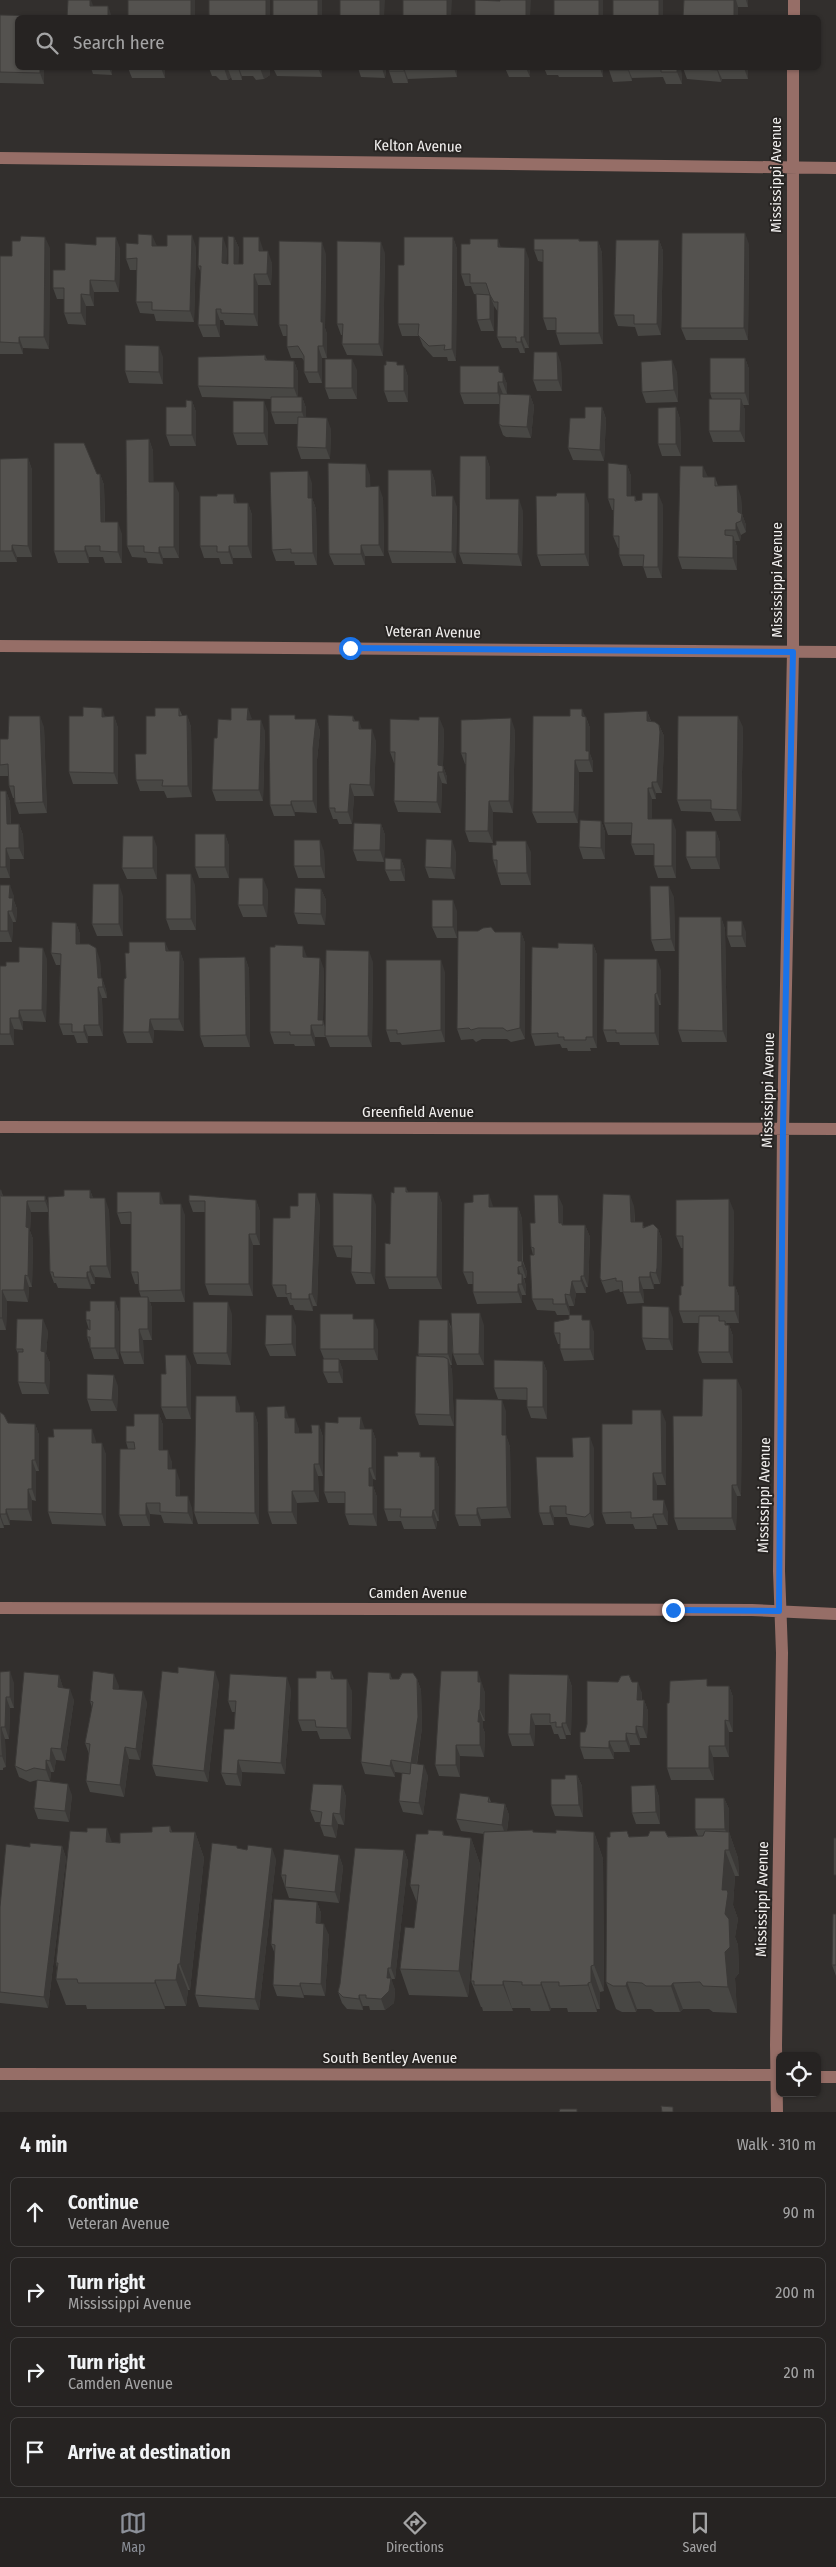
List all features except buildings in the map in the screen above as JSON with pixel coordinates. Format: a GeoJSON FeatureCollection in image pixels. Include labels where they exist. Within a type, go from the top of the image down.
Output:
{"type":"FeatureCollection","features":[{"type":"Feature","properties":{"kind":"street"},"geometry":{"type":"LineString","coordinates":[[794,0],[794,15]]}},
{"type":"Feature","properties":{"kind":"street","name":"Mississippi Avenue"},"geometry":{"type":"LineString","coordinates":[[778,2052],[782,1653],[779,1611],[783,1129],[793,652],[793,70]]}},
{"type":"Feature","properties":{"kind":"street","name":"Kelton Avenue"},"geometry":{"type":"LineString","coordinates":[[0,158],[836,168]]}},
{"type":"Feature","properties":{"kind":"street","name":"Veteran Avenue"},"geometry":{"type":"LineString","coordinates":[[0,646],[836,652]]}},
{"type":"Feature","properties":{"kind":"street","name":"Greenfield Avenue"},"geometry":{"type":"LineString","coordinates":[[0,1127],[836,1129]]}},
{"type":"Feature","properties":{"kind":"street","name":"Camden Avenue"},"geometry":{"type":"LineString","coordinates":[[0,1608],[779,1611],[836,1614]]}},
{"type":"Feature","properties":{"kind":"street","name":"South Bentley Avenue"},"geometry":{"type":"LineString","coordinates":[[0,2074],[776,2075]]}},
{"type":"Feature","properties":{"kind":"street"},"geometry":{"type":"LineString","coordinates":[[821,2077],[836,2077]]}},
{"type":"Feature","properties":{"kind":"street","name":"Mississippi Avenue"},"geometry":{"type":"LineString","coordinates":[[777,2097],[777,2112]]}},
{"type":"Feature","properties":{"kind":"route"},"geometry":{"type":"LineString","coordinates":[[350,648],[793,652],[783,1129],[779,1611],[673,1610]]}}]}
